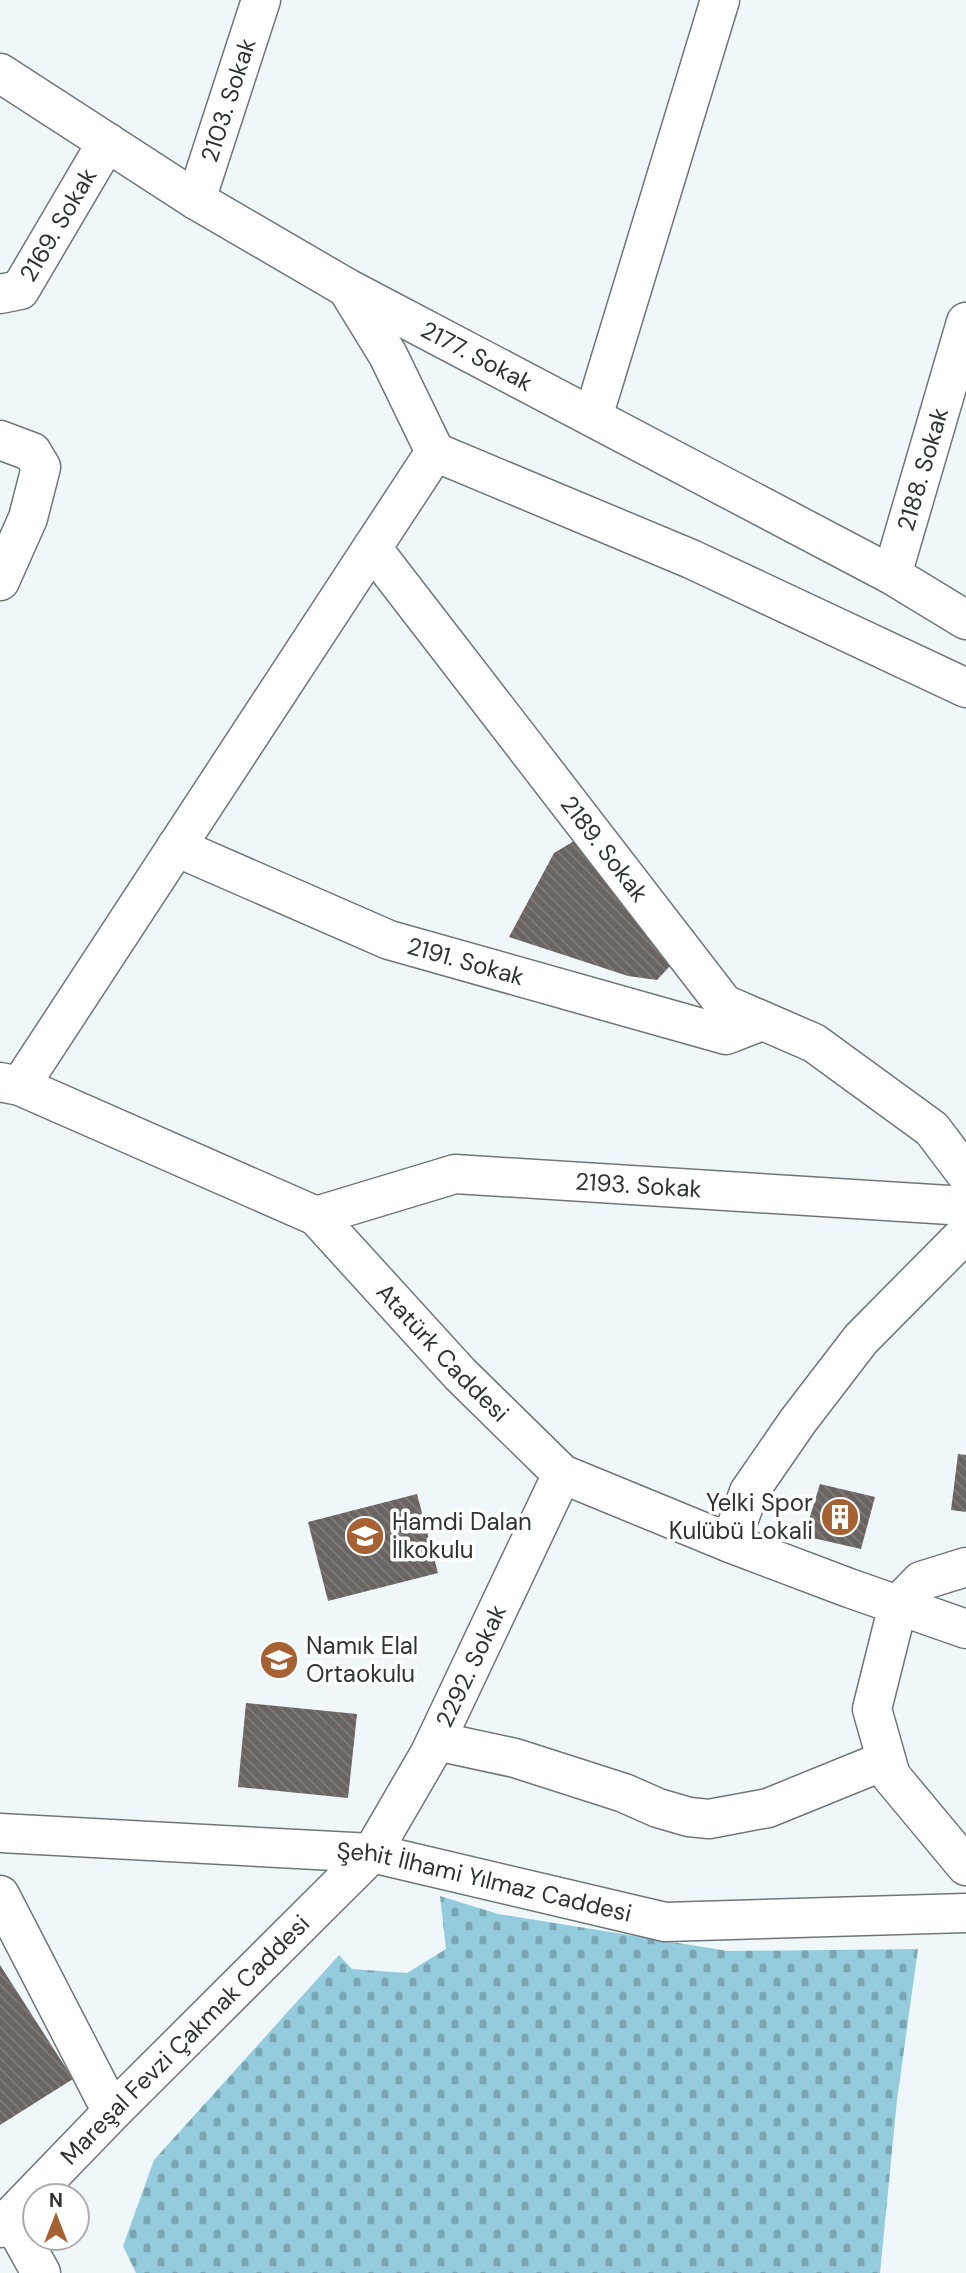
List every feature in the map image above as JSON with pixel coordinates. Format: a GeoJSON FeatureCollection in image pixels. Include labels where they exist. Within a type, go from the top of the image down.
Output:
{"type":"FeatureCollection","features":[{"type":"Feature","properties":{"kind":"street","name":"2103. Sokak"},"geometry":{"type":"LineString","coordinates":[[196,200],[261,0]]}},
{"type":"Feature","properties":{"kind":"street"},"geometry":{"type":"LineString","coordinates":[[593,417],[720,0]]}},
{"type":"Feature","properties":{"kind":"street","name":"2177. Sokak"},"geometry":{"type":"LineString","coordinates":[[0,73],[196,200],[347,288],[892,575],[966,620]]}},
{"type":"Feature","properties":{"kind":"street","name":"2169. Sokak"},"geometry":{"type":"LineString","coordinates":[[0,293],[20,290],[107,142]]}},
{"type":"Feature","properties":{"kind":"street"},"geometry":{"type":"LineString","coordinates":[[347,288],[388,355],[435,452],[691,559],[966,688]]}},
{"type":"Feature","properties":{"kind":"street","name":"2188. Sokak"},"geometry":{"type":"LineString","coordinates":[[892,575],[966,322]]}},
{"type":"Feature","properties":{"kind":"street"},"geometry":{"type":"LineString","coordinates":[[0,440],[32,452],[41,467],[28,517],[0,582]]}},
{"type":"Feature","properties":{"kind":"street"},"geometry":{"type":"LineString","coordinates":[[10,1084],[176,847],[435,452]]}},
{"type":"Feature","properties":{"kind":"street","name":"2189. Sokak"},"geometry":{"type":"LineString","coordinates":[[372,548],[724,1004],[814,1043],[932,1129],[966,1174]]}},
{"type":"Feature","properties":{"kind":"street","name":"2191. Sokak"},"geometry":{"type":"LineString","coordinates":[[176,847],[389,940],[726,1035],[762,1021]]}},
{"type":"Feature","properties":{"kind":"street","name":"Atatürk Caddesi"},"geometry":{"type":"LineString","coordinates":[[10,1084],[316,1216],[460,1374],[562,1474],[730,1543],[966,1629]]}},
{"type":"Feature","properties":{"kind":"street","name":"2193. Sokak"},"geometry":{"type":"LineString","coordinates":[[316,1216],[455,1174],[966,1206]]}},
{"type":"Feature","properties":{"kind":"street"},"geometry":{"type":"LineString","coordinates":[[730,1543],[749,1492],[798,1421],[861,1339],[966,1233]]}},
{"type":"Feature","properties":{"kind":"street","name":"2292. Sokak"},"geometry":{"type":"LineString","coordinates":[[372,1853],[436,1741],[562,1474]]}},
{"type":"Feature","properties":{"kind":"street"},"geometry":{"type":"LineString","coordinates":[[966,1567],[921,1581],[898,1605],[872,1709],[891,1776],[966,1866]]}},
{"type":"Feature","properties":{"kind":"street"},"geometry":{"type":"LineString","coordinates":[[436,1741],[515,1758],[624,1793],[658,1808],[689,1817],[709,1819],[768,1808],[886,1760]]}},
{"type":"Feature","properties":{"kind":"street","name":"Şehit İlhami Yılmaz Caddesi"},"geometry":{"type":"LineString","coordinates":[[0,1833],[372,1853],[665,1922],[966,1913]]}},
{"type":"Feature","properties":{"kind":"street","name":"Mareşal Fevzi Çakmak Caddesi"},"geometry":{"type":"LineString","coordinates":[[5,2223],[372,1853]]}},
{"type":"Feature","properties":{"kind":"street"},"geometry":{"type":"LineString","coordinates":[[0,1895],[113,2112]]}},
{"type":"Feature","properties":{"kind":"street"},"geometry":{"type":"LineString","coordinates":[[5,2223],[41,2273]]}},
{"type":"Feature","properties":{"kind":"green space"},"geometry":{"type":"Polygon","coordinates":[[[440,1896],[498,1914],[728,1951],[918,1949],[897,2100],[880,2273],[136,2273],[123,2246],[154,2160],[339,1955],[352,1969],[407,1973],[446,1949],[440,1896]]]}},
{"type":"Feature","properties":{"kind":"building"},"geometry":{"type":"Polygon","coordinates":[[[574,841],[670,966],[657,980],[628,976],[509,937],[554,853],[574,841]]]}},
{"type":"Feature","properties":{"kind":"building"},"geometry":{"type":"Polygon","coordinates":[[[958,1454],[966,1455],[966,1512],[951,1510],[958,1454]]]}},
{"type":"Feature","properties":{"kind":"building","name":"Yelki Spor Kulübü Lokali"},"geometry":{"type":"Polygon","coordinates":[[[820,1484],[875,1497],[861,1549],[804,1536],[820,1484]]]}},
{"type":"Feature","properties":{"kind":"building"},"geometry":{"type":"Polygon","coordinates":[[[417,1494],[438,1573],[328,1601],[308,1522],[417,1494]]]}},
{"type":"Feature","properties":{"kind":"building"},"geometry":{"type":"Polygon","coordinates":[[[246,1703],[357,1714],[348,1798],[238,1787],[246,1703]]]}},
{"type":"Feature","properties":{"kind":"building"},"geometry":{"type":"Polygon","coordinates":[[[0,1965],[73,2079],[0,2125],[0,1965]]]}},
{"type":"Feature","properties":{"kind":"place","name":"Yelki Spor Kulübü Lokali"},"geometry":{"type":"Point","coordinates":[840,1517]}},
{"type":"Feature","properties":{"kind":"place","name":"Hamdi Dalan İlkokulu"},"geometry":{"type":"Point","coordinates":[365,1536]}},
{"type":"Feature","properties":{"kind":"place","name":"Namık Elal Ortaokulu"},"geometry":{"type":"Point","coordinates":[279,1660]}}]}
